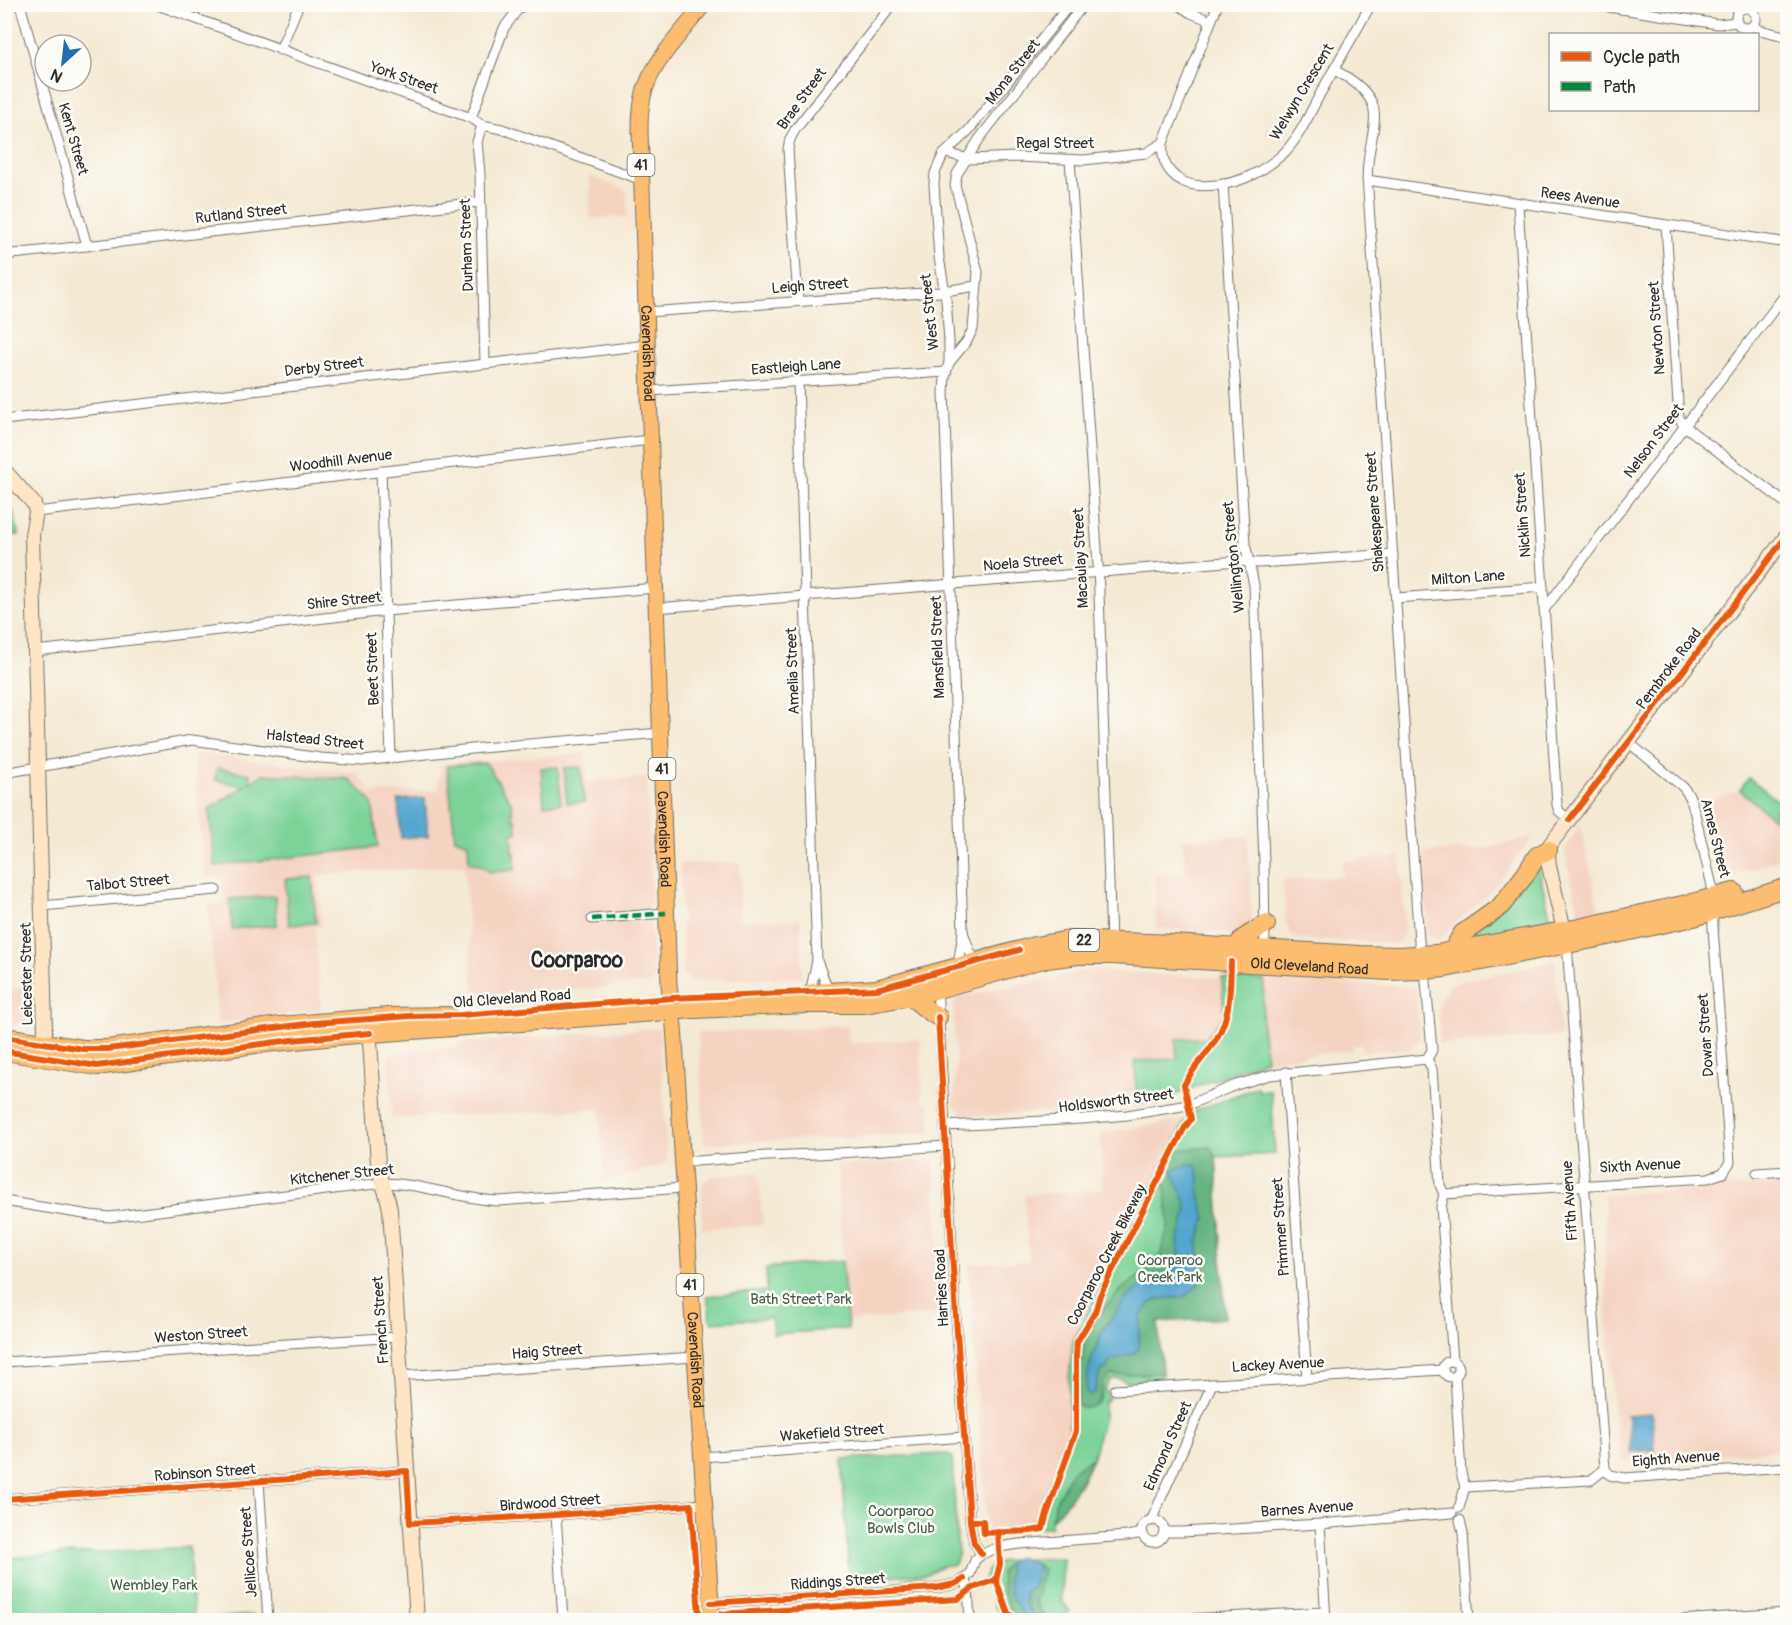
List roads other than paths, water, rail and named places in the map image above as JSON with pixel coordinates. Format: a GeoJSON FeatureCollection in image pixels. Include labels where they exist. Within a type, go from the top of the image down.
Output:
{"type":"FeatureCollection","features":[{"type":"Feature","properties":{"kind":"highway"},"geometry":{"type":"LineString","coordinates":[[1452,952],[1462,934],[1500,907],[1537,856],[1548,850]]}},
{"type":"Feature","properties":{"kind":"highway","name":"Old Cleveland Road"},"geometry":{"type":"LineString","coordinates":[[672,1004],[865,1004],[910,996],[958,966],[1052,943],[1088,940],[1111,948],[1265,957],[1389,970],[1423,963],[1452,952],[1675,922],[1788,876]]}},
{"type":"Feature","properties":{"kind":"highway","name":"Old Cleveland Road"},"geometry":{"type":"LineString","coordinates":[[1714,905],[1788,887]]}},
{"type":"Feature","properties":{"kind":"highway"},"geometry":{"type":"LineString","coordinates":[[1235,948],[1244,938],[1266,924]]}},
{"type":"Feature","properties":{"kind":"highway","name":"Old Cleveland Road"},"geometry":{"type":"LineString","coordinates":[[1423,963],[1460,965],[1566,938]]}},
{"type":"Feature","properties":{"kind":"highway","name":"Old Cleveland Road"},"geometry":{"type":"LineString","coordinates":[[4,1037],[97,1066],[282,1041],[369,1026],[877,989],[936,981],[1111,948],[1235,948],[1265,957]]}},
{"type":"Feature","properties":{"kind":"highway"},"geometry":{"type":"LineString","coordinates":[[910,996],[927,1011],[938,1017]]}},
{"type":"Feature","properties":{"kind":"highway","name":"Old Cleveland Road"},"geometry":{"type":"LineString","coordinates":[[4,1051],[42,1050]]}},
{"type":"Feature","properties":{"kind":"main road","name":"Cavendish Road"},"geometry":{"type":"LineString","coordinates":[[705,4],[660,60],[647,84],[640,113],[669,985],[696,1357],[712,1620]]}},
{"type":"Feature","properties":{"kind":"street","name":"Kent Street"},"geometry":{"type":"LineString","coordinates":[[20,4],[87,246]]}},
{"type":"Feature","properties":{"kind":"street","name":"York Street"},"geometry":{"type":"LineString","coordinates":[[155,4],[471,118],[482,125],[502,129],[642,180]]}},
{"type":"Feature","properties":{"kind":"street"},"geometry":{"type":"LineString","coordinates":[[280,50],[299,4]]}},
{"type":"Feature","properties":{"kind":"street"},"geometry":{"type":"LineString","coordinates":[[471,118],[504,28],[522,4]]}},
{"type":"Feature","properties":{"kind":"street","name":"Brae Street"},"geometry":{"type":"LineString","coordinates":[[798,301],[788,149],[790,139],[893,4]]}},
{"type":"Feature","properties":{"kind":"street","name":"Mona Street"},"geometry":{"type":"LineString","coordinates":[[946,153],[969,130],[1070,4]]}},
{"type":"Feature","properties":{"kind":"street","name":"Mona Street"},"geometry":{"type":"LineString","coordinates":[[966,159],[1084,4]]}},
{"type":"Feature","properties":{"kind":"street"},"geometry":{"type":"LineString","coordinates":[[1178,4],[1191,14],[1211,21]]}},
{"type":"Feature","properties":{"kind":"street"},"geometry":{"type":"LineString","coordinates":[[1163,143],[1218,4]]}},
{"type":"Feature","properties":{"kind":"street","name":"Welwyn Crescent"},"geometry":{"type":"LineString","coordinates":[[1163,143],[1162,155],[1166,165],[1179,179],[1195,185],[1223,184],[1243,179],[1284,153],[1299,133],[1371,4]]}},
{"type":"Feature","properties":{"kind":"street"},"geometry":{"type":"LineString","coordinates":[[1589,4],[1718,24],[1737,22],[1744,27],[1753,26],[1788,37]]}},
{"type":"Feature","properties":{"kind":"street"},"geometry":{"type":"LineString","coordinates":[[1737,22],[1741,6],[1754,11],[1756,20],[1753,26]]}},
{"type":"Feature","properties":{"kind":"street","name":"Shakespeare Street"},"geometry":{"type":"LineString","coordinates":[[1334,70],[1358,86],[1373,106],[1374,119],[1367,180],[1423,963],[1432,1050],[1427,1059],[1432,1069],[1440,1185],[1444,1194],[1441,1207],[1453,1361]]}},
{"type":"Feature","properties":{"kind":"street","name":"Durham Street"},"geometry":{"type":"LineString","coordinates":[[482,125],[477,142],[485,363]]}},
{"type":"Feature","properties":{"kind":"street","name":"Regal Street"},"geometry":{"type":"LineString","coordinates":[[946,153],[966,159],[1017,157],[1070,160],[1142,154],[1163,143]]}},
{"type":"Feature","properties":{"kind":"street","name":"West Street"},"geometry":{"type":"LineString","coordinates":[[946,153],[935,173],[934,185],[944,291],[948,368]]}},
{"type":"Feature","properties":{"kind":"street","name":"West Street"},"geometry":{"type":"LineString","coordinates":[[948,368],[967,342],[973,329],[977,266],[955,185],[957,174],[966,159]]}},
{"type":"Feature","properties":{"kind":"street","name":"Macaulay Street"},"geometry":{"type":"LineString","coordinates":[[1070,160],[1098,572],[1111,948]]}},
{"type":"Feature","properties":{"kind":"street","name":"Rees Avenue"},"geometry":{"type":"LineString","coordinates":[[1367,180],[1788,243]]}},
{"type":"Feature","properties":{"kind":"street","name":"Wellington Street"},"geometry":{"type":"LineString","coordinates":[[1223,184],[1245,544],[1254,585],[1266,924],[1265,957]]}},
{"type":"Feature","properties":{"kind":"street","name":"Rutland Street"},"geometry":{"type":"LineString","coordinates":[[4,255],[480,202]]}},
{"type":"Feature","properties":{"kind":"street","name":"Nicklin Street"},"geometry":{"type":"LineString","coordinates":[[1518,204],[1558,808],[1560,813],[1569,820]]}},
{"type":"Feature","properties":{"kind":"street","name":"Newton Street"},"geometry":{"type":"LineString","coordinates":[[1666,226],[1678,415],[1684,426]]}},
{"type":"Feature","properties":{"kind":"street","name":"Leigh Street"},"geometry":{"type":"LineString","coordinates":[[646,312],[944,291],[976,286]]}},
{"type":"Feature","properties":{"kind":"street","name":"Nelson Street"},"geometry":{"type":"LineString","coordinates":[[1544,610],[1788,291]]}},
{"type":"Feature","properties":{"kind":"street","name":"Derby Street"},"geometry":{"type":"LineString","coordinates":[[4,420],[647,345]]}},
{"type":"Feature","properties":{"kind":"street","name":"Eastleigh Lane"},"geometry":{"type":"LineString","coordinates":[[649,391],[948,368]]}},
{"type":"Feature","properties":{"kind":"street","name":"Mansfield Street"},"geometry":{"type":"LineString","coordinates":[[948,368],[944,393],[963,932],[958,966]]}},
{"type":"Feature","properties":{"kind":"street","name":"Amelia Street"},"geometry":{"type":"LineString","coordinates":[[798,381],[817,961],[810,993]]}},
{"type":"Feature","properties":{"kind":"street"},"geometry":{"type":"LineString","coordinates":[[1684,426],[1788,505]]}},
{"type":"Feature","properties":{"kind":"street","name":"Woodhill Avenue"},"geometry":{"type":"LineString","coordinates":[[36,512],[650,440]]}},
{"type":"Feature","properties":{"kind":"street"},"geometry":{"type":"LineString","coordinates":[[4,470],[34,504],[36,512]]}},
{"type":"Feature","properties":{"kind":"street","name":"Beet Street"},"geometry":{"type":"LineString","coordinates":[[381,471],[391,758]]}},
{"type":"Feature","properties":{"kind":"street","name":"Leicester Street"},"geometry":{"type":"LineString","coordinates":[[36,512],[32,535],[45,1031],[42,1050]]}},
{"type":"Feature","properties":{"kind":"street","name":"Pembroke Road"},"geometry":{"type":"LineString","coordinates":[[1548,850],[1552,841],[1788,534]]}},
{"type":"Feature","properties":{"kind":"street","name":"Noela Street"},"geometry":{"type":"LineString","coordinates":[[656,608],[1238,561],[1259,563],[1393,554]]}},
{"type":"Feature","properties":{"kind":"street","name":"Milton Lane"},"geometry":{"type":"LineString","coordinates":[[1396,598],[1542,587]]}},
{"type":"Feature","properties":{"kind":"street","name":"Shire Street"},"geometry":{"type":"LineString","coordinates":[[36,651],[386,611],[655,588]]}},
{"type":"Feature","properties":{"kind":"street","name":"Halstead Street"},"geometry":{"type":"LineString","coordinates":[[4,773],[192,740],[321,758],[363,761],[481,748],[661,733]]}},
{"type":"Feature","properties":{"kind":"street","name":"Ames Street"},"geometry":{"type":"LineString","coordinates":[[1628,742],[1680,783],[1690,797],[1695,810],[1714,905]]}},
{"type":"Feature","properties":{"kind":"street"},"geometry":{"type":"LineString","coordinates":[[1548,850],[1551,877],[1566,938]]}},
{"type":"Feature","properties":{"kind":"street","name":"Talbot Street"},"geometry":{"type":"LineString","coordinates":[[42,906],[216,890]]}},
{"type":"Feature","properties":{"kind":"street","name":"Dowar Street"},"geometry":{"type":"LineString","coordinates":[[1714,905],[1713,928],[1730,1153],[1727,1168]]}},
{"type":"Feature","properties":{"kind":"street"},"geometry":{"type":"LineString","coordinates":[[592,919],[666,913]]}},
{"type":"Feature","properties":{"kind":"street","name":"Mansfield Street"},"geometry":{"type":"LineString","coordinates":[[963,932],[976,961]]}},
{"type":"Feature","properties":{"kind":"street","name":"Fifth Avenue"},"geometry":{"type":"LineString","coordinates":[[1566,938],[1605,1470]]}},
{"type":"Feature","properties":{"kind":"street","name":"Amelia Street"},"geometry":{"type":"LineString","coordinates":[[817,961],[829,992]]}},
{"type":"Feature","properties":{"kind":"street","name":"Harries Road"},"geometry":{"type":"LineString","coordinates":[[936,981],[964,1437],[972,1535],[974,1543],[982,1554]]}},
{"type":"Feature","properties":{"kind":"street","name":"French Street"},"geometry":{"type":"LineString","coordinates":[[369,1026],[378,1164],[390,1210],[417,1620]]}},
{"type":"Feature","properties":{"kind":"street","name":"Holdsworth Street"},"geometry":{"type":"LineString","coordinates":[[945,1126],[1127,1115],[1188,1105],[1258,1078],[1286,1072],[1427,1059]]}},
{"type":"Feature","properties":{"kind":"street","name":"Primmer Street"},"geometry":{"type":"LineString","coordinates":[[1286,1072],[1307,1378]]}},
{"type":"Feature","properties":{"kind":"street"},"geometry":{"type":"LineString","coordinates":[[682,1162],[946,1146]]}},
{"type":"Feature","properties":{"kind":"street","name":"Sixth Avenue"},"geometry":{"type":"LineString","coordinates":[[1444,1194],[1708,1178],[1722,1173],[1727,1168]]}},
{"type":"Feature","properties":{"kind":"street"},"geometry":{"type":"LineString","coordinates":[[1756,1173],[1788,1171]]}},
{"type":"Feature","properties":{"kind":"street","name":"Kitchener Street"},"geometry":{"type":"LineString","coordinates":[[4,1201],[110,1217],[382,1184],[412,1185],[499,1201],[684,1188]]}},
{"type":"Feature","properties":{"kind":"street","name":"Weston Street"},"geometry":{"type":"LineString","coordinates":[[4,1362],[399,1337]]}},
{"type":"Feature","properties":{"kind":"street","name":"Haig Street"},"geometry":{"type":"LineString","coordinates":[[401,1376],[696,1357]]}},
{"type":"Feature","properties":{"kind":"street"},"geometry":{"type":"LineString","coordinates":[[1455,1376],[1449,1377],[1443,1370],[1447,1362],[1453,1361],[1459,1368],[1455,1376],[1461,1473],[1465,1486],[1455,1510],[1464,1513],[1460,1520],[1463,1533],[1469,1620]]}},
{"type":"Feature","properties":{"kind":"street","name":"Lackey Avenue"},"geometry":{"type":"LineString","coordinates":[[1115,1390],[1443,1370]]}},
{"type":"Feature","properties":{"kind":"street","name":"Edmond Street"},"geometry":{"type":"LineString","coordinates":[[1151,1521],[1212,1384]]}},
{"type":"Feature","properties":{"kind":"street","name":"Wakefield Street"},"geometry":{"type":"LineString","coordinates":[[702,1457],[964,1437]]}},
{"type":"Feature","properties":{"kind":"street","name":"Eighth Avenue"},"geometry":{"type":"LineString","coordinates":[[1605,1470],[1610,1475],[1624,1478],[1788,1467]]}},
{"type":"Feature","properties":{"kind":"street"},"geometry":{"type":"LineString","coordinates":[[1465,1486],[1591,1480],[1605,1470]]}},
{"type":"Feature","properties":{"kind":"street","name":"Robinson Street"},"geometry":{"type":"LineString","coordinates":[[4,1498],[407,1472]]}},
{"type":"Feature","properties":{"kind":"street","name":"Jellicoe Street"},"geometry":{"type":"LineString","coordinates":[[259,1481],[268,1620]]}},
{"type":"Feature","properties":{"kind":"street","name":"Birdwood Street"},"geometry":{"type":"LineString","coordinates":[[410,1523],[705,1504]]}},
{"type":"Feature","properties":{"kind":"street","name":"Barnes Avenue"},"geometry":{"type":"LineString","coordinates":[[1164,1532],[1320,1524],[1455,1510]]}},
{"type":"Feature","properties":{"kind":"street"},"geometry":{"type":"LineString","coordinates":[[556,1515],[563,1620]]}},
{"type":"Feature","properties":{"kind":"street"},"geometry":{"type":"LineString","coordinates":[[1151,1521],[1160,1523],[1164,1532],[1156,1542],[1149,1541],[1143,1533],[1144,1527],[1151,1521]]}},
{"type":"Feature","properties":{"kind":"street"},"geometry":{"type":"LineString","coordinates":[[1165,1620],[1326,1616],[1320,1524]]}},
{"type":"Feature","properties":{"kind":"street"},"geometry":{"type":"LineString","coordinates":[[970,1620],[968,1588],[964,1578],[970,1574],[975,1560],[982,1554],[999,1547],[1019,1544],[1143,1533]]}},
{"type":"Feature","properties":{"kind":"street","name":"Riddings Street"},"geometry":{"type":"LineString","coordinates":[[711,1603],[936,1588],[955,1584],[964,1578]]}},
{"type":"Feature","properties":{"kind":"street"},"geometry":{"type":"LineString","coordinates":[[1680,1620],[1788,1613]]}},
{"type":"Feature","properties":{"kind":"water"},"geometry":{"type":"Polygon","coordinates":[[[425,798],[428,836],[401,838],[398,800],[425,798]]]}},
{"type":"Feature","properties":{"kind":"water"},"geometry":{"type":"Polygon","coordinates":[[[1194,1164],[1198,1169],[1200,1198],[1206,1218],[1198,1241],[1200,1280],[1196,1287],[1184,1297],[1160,1299],[1151,1303],[1141,1316],[1139,1348],[1135,1353],[1109,1362],[1108,1367],[1100,1372],[1095,1392],[1089,1396],[1086,1390],[1089,1368],[1102,1331],[1126,1298],[1148,1281],[1174,1270],[1180,1258],[1178,1242],[1187,1211],[1186,1203],[1172,1170],[1194,1164]]]}},
{"type":"Feature","properties":{"kind":"water"},"geometry":{"type":"Polygon","coordinates":[[[1652,1413],[1655,1450],[1631,1452],[1626,1415],[1652,1413]]]}},
{"type":"Feature","properties":{"kind":"water"},"geometry":{"type":"Polygon","coordinates":[[[1015,1558],[1022,1558],[1038,1565],[1034,1586],[1025,1592],[1025,1600],[1038,1620],[1026,1619],[1010,1593],[1008,1564],[1015,1558]]]}},
{"type":"Feature","properties":{"kind":"district","name":"Coorparoo"},"geometry":{"type":"Point","coordinates":[577,960]}},
{"type":"Feature","properties":{"kind":"park label","name":"Coorparoo Creek Park"},"geometry":{"type":"Point","coordinates":[1170,1268]}},
{"type":"Feature","properties":{"kind":"park label","name":"Bath Street Park"},"geometry":{"type":"Point","coordinates":[801,1299]}},
{"type":"Feature","properties":{"kind":"park label","name":"Coorparoo Bowls Club"},"geometry":{"type":"Point","coordinates":[901,1520]}},
{"type":"Feature","properties":{"kind":"park label","name":"Wembley Park"},"geometry":{"type":"Point","coordinates":[154,1585]}}]}
